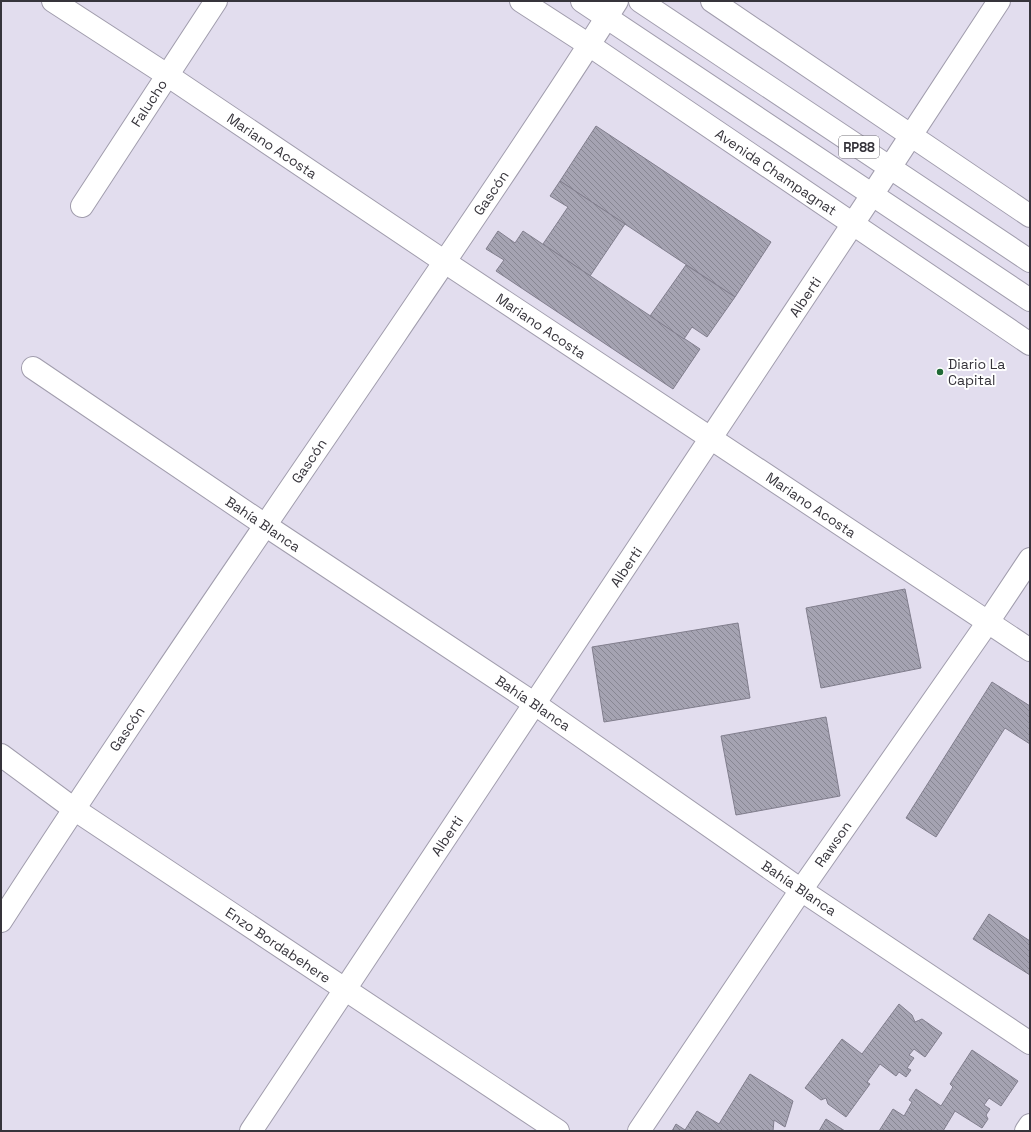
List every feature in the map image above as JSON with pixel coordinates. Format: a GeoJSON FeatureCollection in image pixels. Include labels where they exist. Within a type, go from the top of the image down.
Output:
{"type":"FeatureCollection","features":[{"type":"Feature","properties":{"kind":"main road","name":"Mariano Acosta"},"geometry":{"type":"LineString","coordinates":[[53,1],[167,75],[445,262],[1030,650]]}},
{"type":"Feature","properties":{"kind":"main road","name":"Falucho"},"geometry":{"type":"LineString","coordinates":[[82,206],[216,1]]}},
{"type":"Feature","properties":{"kind":"main road","name":"Avenida Champagnat"},"geometry":{"type":"LineString","coordinates":[[521,1],[1030,344]]}},
{"type":"Feature","properties":{"kind":"main road","name":"RP88"},"geometry":{"type":"LineString","coordinates":[[582,1],[612,9],[872,195],[1030,300]]}},
{"type":"Feature","properties":{"kind":"main road","name":"RP88"},"geometry":{"type":"LineString","coordinates":[[640,1],[1030,261]]}},
{"type":"Feature","properties":{"kind":"main road"},"geometry":{"type":"LineString","coordinates":[[712,1],[1030,216]]}},
{"type":"Feature","properties":{"kind":"main road","name":"Alberti"},"geometry":{"type":"LineString","coordinates":[[251,1131],[912,136],[999,1]]}},
{"type":"Feature","properties":{"kind":"main road","name":"Gascón"},"geometry":{"type":"LineString","coordinates":[[1,921],[74,809],[445,262],[612,9]]}},
{"type":"Feature","properties":{"kind":"main road","name":"Bahía Blanca"},"geometry":{"type":"LineString","coordinates":[[33,368],[535,704],[801,890],[1030,1043]]}},
{"type":"Feature","properties":{"kind":"main road","name":"Rawson"},"geometry":{"type":"LineString","coordinates":[[639,1131],[801,890],[1030,560]]}},
{"type":"Feature","properties":{"kind":"main road","name":"Enzo Bordabehere"},"geometry":{"type":"LineString","coordinates":[[1,755],[74,809],[558,1131]]}},
{"type":"Feature","properties":{"kind":"main road"},"geometry":{"type":"LineString","coordinates":[[1026,1131],[1030,1125]]}},
{"type":"Feature","properties":{"kind":"building"},"geometry":{"type":"Polygon","coordinates":[[[596,126],[771,242],[735,297],[560,181],[596,126]]]}},
{"type":"Feature","properties":{"kind":"building"},"geometry":{"type":"Polygon","coordinates":[[[560,181],[625,224],[590,276],[543,244],[568,207],[550,196],[560,181]]]}},
{"type":"Feature","properties":{"kind":"building"},"geometry":{"type":"Polygon","coordinates":[[[498,231],[515,243],[523,231],[700,349],[673,389],[496,271],[504,260],[486,249],[498,231]]]}},
{"type":"Feature","properties":{"kind":"building"},"geometry":{"type":"Polygon","coordinates":[[[686,265],[735,297],[707,337],[692,327],[684,339],[650,316],[686,265]]]}},
{"type":"Feature","properties":{"kind":"building"},"geometry":{"type":"Polygon","coordinates":[[[905,589],[921,668],[821,688],[806,608],[905,589]]]}},
{"type":"Feature","properties":{"kind":"building"},"geometry":{"type":"Polygon","coordinates":[[[738,623],[750,698],[604,722],[592,647],[738,623]]]}},
{"type":"Feature","properties":{"kind":"building"},"geometry":{"type":"Polygon","coordinates":[[[992,682],[1030,706],[1030,744],[1005,728],[936,837],[906,818],[992,682]]]}},
{"type":"Feature","properties":{"kind":"building"},"geometry":{"type":"Polygon","coordinates":[[[826,717],[840,796],[736,815],[721,736],[826,717]]]}},
{"type":"Feature","properties":{"kind":"building"},"geometry":{"type":"Polygon","coordinates":[[[989,914],[1030,941],[1030,975],[973,939],[989,914]]]}},
{"type":"Feature","properties":{"kind":"building"},"geometry":{"type":"Polygon","coordinates":[[[899,1004],[912,1015],[915,1022],[922,1019],[942,1033],[925,1057],[914,1049],[909,1055],[914,1058],[907,1068],[911,1070],[906,1077],[899,1072],[896,1076],[880,1064],[867,1082],[870,1084],[846,1117],[828,1104],[826,1098],[821,1100],[805,1088],[842,1039],[862,1054],[899,1004]]]}},
{"type":"Feature","properties":{"kind":"building"},"geometry":{"type":"Polygon","coordinates":[[[972,1050],[1018,1081],[1001,1106],[989,1098],[984,1105],[990,1109],[986,1115],[988,1119],[982,1128],[955,1111],[943,1131],[879,1131],[893,1109],[904,1116],[912,1102],[909,1100],[916,1089],[941,1106],[953,1087],[950,1084],[972,1050]]]}},
{"type":"Feature","properties":{"kind":"building"},"geometry":{"type":"Polygon","coordinates":[[[750,1074],[793,1101],[785,1127],[774,1120],[773,1131],[672,1131],[676,1124],[685,1130],[697,1111],[719,1124],[750,1074]]]}},
{"type":"Feature","properties":{"kind":"building"},"geometry":{"type":"Polygon","coordinates":[[[826,1119],[845,1131],[819,1131],[826,1119]]]}},
{"type":"Feature","properties":{"kind":"place","name":"Diario La Capital"},"geometry":{"type":"Point","coordinates":[940,372]}}]}
